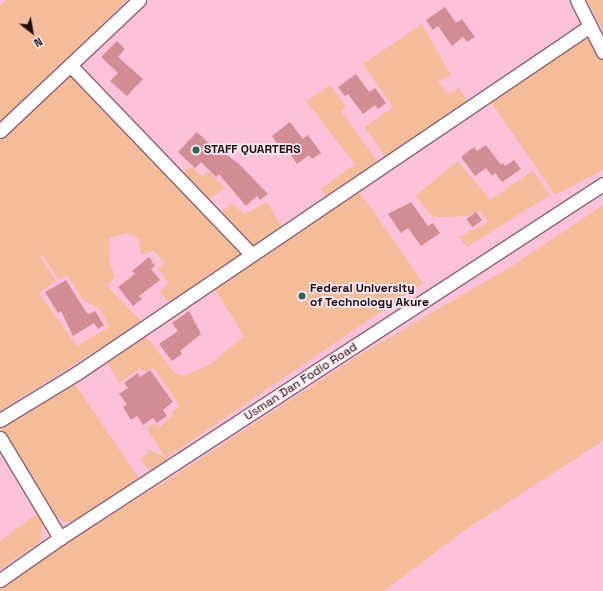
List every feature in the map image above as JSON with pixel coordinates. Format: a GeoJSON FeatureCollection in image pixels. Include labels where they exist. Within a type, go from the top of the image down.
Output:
{"type":"FeatureCollection","features":[{"type":"Feature","properties":{"kind":"street"},"geometry":{"type":"LineString","coordinates":[[0,131],[140,0]]}},
{"type":"Feature","properties":{"kind":"street"},"geometry":{"type":"LineString","coordinates":[[577,0],[603,52]]}},
{"type":"Feature","properties":{"kind":"street"},"geometry":{"type":"LineString","coordinates":[[0,420],[74,375],[590,26]]}},
{"type":"Feature","properties":{"kind":"street"},"geometry":{"type":"LineString","coordinates":[[71,66],[251,254]]}},
{"type":"Feature","properties":{"kind":"street","name":"Usman Dan Fodio Road"},"geometry":{"type":"LineString","coordinates":[[0,580],[60,538],[603,184]]}},
{"type":"Feature","properties":{"kind":"street"},"geometry":{"type":"LineString","coordinates":[[0,438],[60,538]]}},
{"type":"Feature","properties":{"kind":"shaded area","name":"Federal University of Technology Akure"},"geometry":{"type":"Polygon","coordinates":[[[0,0],[603,0],[603,591],[0,591],[0,0]]]}},
{"type":"Feature","properties":{"kind":"shaded area"},"geometry":{"type":"Polygon","coordinates":[[[7,0],[126,0],[0,129],[0,5],[7,0]]]}},
{"type":"Feature","properties":{"kind":"shaded area"},"geometry":{"type":"Polygon","coordinates":[[[587,0],[603,0],[603,32],[587,0]]]}},
{"type":"Feature","properties":{"kind":"shaded area"},"geometry":{"type":"Polygon","coordinates":[[[422,24],[451,75],[438,82],[448,95],[459,88],[468,102],[387,159],[365,127],[393,107],[363,64],[422,24]]]}},
{"type":"Feature","properties":{"kind":"shaded area"},"geometry":{"type":"Polygon","coordinates":[[[592,31],[603,54],[603,170],[555,195],[491,102],[592,31]]]}},
{"type":"Feature","properties":{"kind":"shaded area"},"geometry":{"type":"Polygon","coordinates":[[[70,74],[242,253],[170,303],[159,292],[169,283],[158,269],[164,262],[154,251],[141,255],[139,239],[127,233],[109,238],[109,260],[115,277],[107,286],[142,322],[0,411],[0,138],[70,74]],[[43,255],[40,257],[56,281],[39,293],[77,346],[109,327],[100,309],[83,300],[67,275],[59,280],[43,255]]]}},
{"type":"Feature","properties":{"kind":"shaded area"},"geometry":{"type":"Polygon","coordinates":[[[330,85],[346,107],[341,111],[377,161],[326,196],[321,189],[355,164],[306,101],[330,85]]]}},
{"type":"Feature","properties":{"kind":"shaded area"},"geometry":{"type":"Polygon","coordinates":[[[458,161],[490,200],[533,171],[550,195],[467,247],[459,237],[488,222],[480,210],[468,216],[433,217],[415,196],[458,161]]]}},
{"type":"Feature","properties":{"kind":"shaded area"},"geometry":{"type":"Polygon","coordinates":[[[192,167],[202,176],[209,172],[225,188],[208,200],[182,173],[192,167]]]}},
{"type":"Feature","properties":{"kind":"shaded area"},"geometry":{"type":"Polygon","coordinates":[[[359,191],[423,283],[166,458],[168,465],[152,474],[141,459],[149,453],[147,449],[165,457],[147,429],[153,424],[160,427],[173,415],[171,412],[180,406],[154,368],[144,372],[140,368],[119,383],[105,359],[144,334],[174,372],[184,376],[212,363],[244,336],[213,286],[359,191]]]}},
{"type":"Feature","properties":{"kind":"shaded area"},"geometry":{"type":"Polygon","coordinates":[[[267,202],[283,230],[251,250],[222,212],[231,203],[245,214],[267,202]]]}},
{"type":"Feature","properties":{"kind":"shaded area"},"geometry":{"type":"Polygon","coordinates":[[[603,205],[603,441],[465,530],[384,591],[0,591],[0,584],[174,476],[361,354],[512,266],[603,205]]]}},
{"type":"Feature","properties":{"kind":"shaded area"},"geometry":{"type":"Polygon","coordinates":[[[73,381],[140,480],[75,522],[63,521],[56,516],[0,428],[73,381]]]}},
{"type":"Feature","properties":{"kind":"shaded area"},"geometry":{"type":"Polygon","coordinates":[[[38,513],[43,523],[40,542],[0,569],[0,541],[38,513]]]}},
{"type":"Feature","properties":{"kind":"building"},"geometry":{"type":"Polygon","coordinates":[[[445,7],[456,23],[462,19],[475,37],[467,42],[463,37],[452,46],[438,26],[433,30],[426,20],[445,7]]]}},
{"type":"Feature","properties":{"kind":"building"},"geometry":{"type":"Polygon","coordinates":[[[117,41],[125,49],[118,57],[143,79],[127,96],[110,81],[118,73],[101,57],[117,41]]]}},
{"type":"Feature","properties":{"kind":"building"},"geometry":{"type":"Polygon","coordinates":[[[356,74],[369,92],[375,88],[386,103],[378,109],[375,105],[363,114],[348,94],[345,96],[338,87],[356,74]]]}},
{"type":"Feature","properties":{"kind":"building"},"geometry":{"type":"Polygon","coordinates":[[[290,122],[303,139],[308,135],[321,153],[312,159],[309,155],[297,164],[282,142],[278,145],[272,136],[290,122]]]}},
{"type":"Feature","properties":{"kind":"building"},"geometry":{"type":"Polygon","coordinates":[[[197,132],[222,156],[224,153],[239,164],[268,194],[260,200],[257,196],[246,206],[219,174],[216,177],[201,162],[195,168],[178,152],[197,132]]]}},
{"type":"Feature","properties":{"kind":"building"},"geometry":{"type":"Polygon","coordinates":[[[486,145],[501,165],[503,163],[505,166],[514,160],[521,169],[502,182],[495,173],[492,176],[486,168],[475,176],[461,157],[474,147],[477,151],[486,145]]]}},
{"type":"Feature","properties":{"kind":"building"},"geometry":{"type":"Polygon","coordinates":[[[411,202],[428,226],[433,223],[440,233],[421,246],[408,228],[401,233],[388,214],[411,202]]]}},
{"type":"Feature","properties":{"kind":"building"},"geometry":{"type":"Polygon","coordinates":[[[476,212],[482,220],[472,227],[466,219],[476,212]]]}},
{"type":"Feature","properties":{"kind":"building"},"geometry":{"type":"Polygon","coordinates":[[[149,257],[155,266],[151,269],[160,280],[139,296],[142,299],[133,306],[118,287],[135,274],[132,271],[149,257]]]}},
{"type":"Feature","properties":{"kind":"building"},"geometry":{"type":"Polygon","coordinates":[[[66,280],[86,312],[89,314],[95,311],[104,325],[98,329],[94,323],[73,336],[61,311],[58,313],[45,292],[66,280]]]}},
{"type":"Feature","properties":{"kind":"building"},"geometry":{"type":"Polygon","coordinates":[[[189,311],[201,334],[180,351],[182,354],[172,361],[159,344],[178,331],[172,323],[189,311]]]}},
{"type":"Feature","properties":{"kind":"building"},"geometry":{"type":"Polygon","coordinates":[[[150,370],[173,402],[163,410],[167,416],[157,423],[153,418],[143,425],[137,416],[131,420],[123,407],[127,404],[119,394],[128,388],[124,383],[138,373],[140,377],[150,370]]]}},
{"type":"Feature","properties":{"kind":"place","name":"STAFF QUARTERS"},"geometry":{"type":"Point","coordinates":[196,150]}},
{"type":"Feature","properties":{"kind":"place","name":"Federal University of Technology Akure"},"geometry":{"type":"Point","coordinates":[302,296]}}]}
